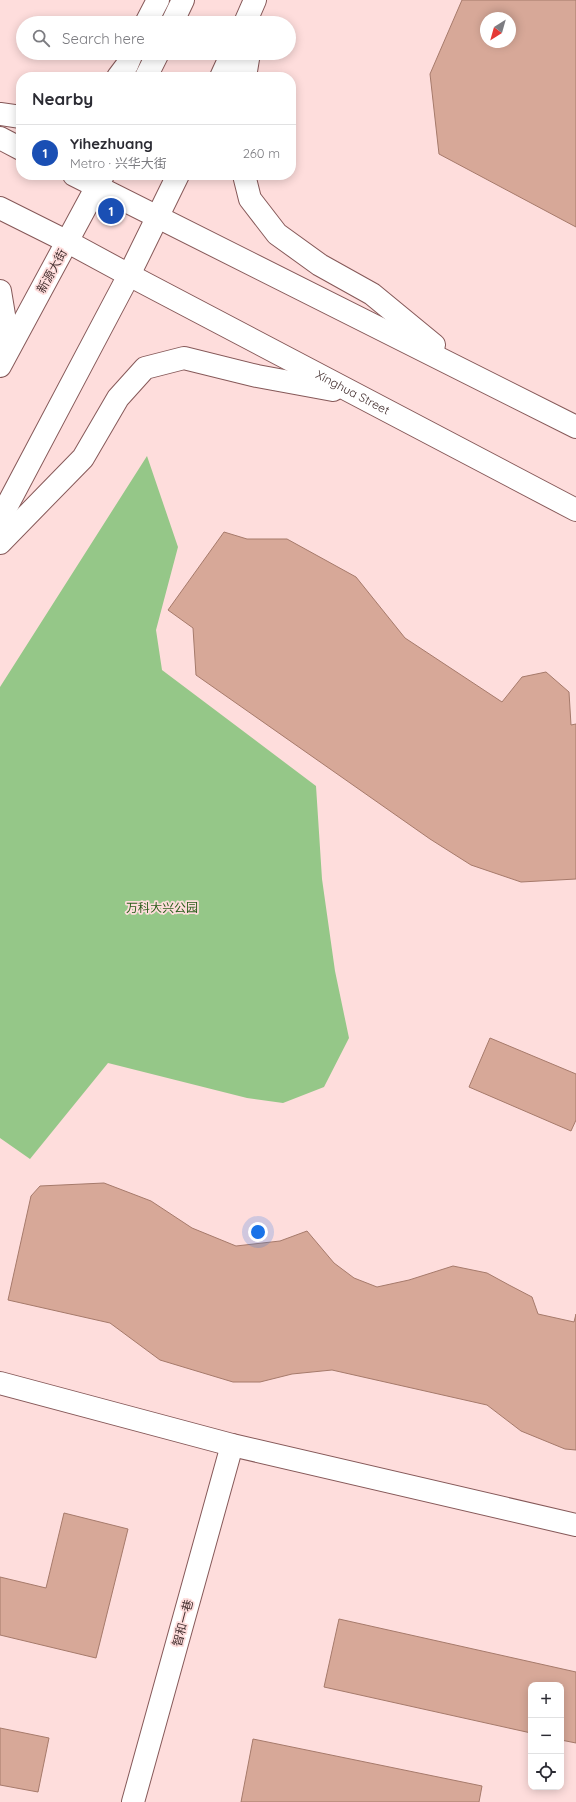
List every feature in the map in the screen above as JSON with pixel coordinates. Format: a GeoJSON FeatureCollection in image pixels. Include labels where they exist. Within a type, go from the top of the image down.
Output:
{"type":"FeatureCollection","features":[{"type":"Feature","properties":{"kind":"main road"},"geometry":{"type":"LineString","coordinates":[[150,16],[158,0]]}},
{"type":"Feature","properties":{"kind":"main road"},"geometry":{"type":"LineString","coordinates":[[175,16],[183,0]]}},
{"type":"Feature","properties":{"kind":"main road"},"geometry":{"type":"LineString","coordinates":[[248,16],[256,0]]}},
{"type":"Feature","properties":{"kind":"main road"},"geometry":{"type":"LineString","coordinates":[[254,16],[256,0]]}},
{"type":"Feature","properties":{"kind":"main road"},"geometry":{"type":"LineString","coordinates":[[122,72],[129,60]]}},
{"type":"Feature","properties":{"kind":"main road"},"geometry":{"type":"LineString","coordinates":[[148,72],[154,60]]}},
{"type":"Feature","properties":{"kind":"main road"},"geometry":{"type":"LineString","coordinates":[[223,72],[229,60]]}},
{"type":"Feature","properties":{"kind":"main road"},"geometry":{"type":"LineString","coordinates":[[246,72],[247,60]]}},
{"type":"Feature","properties":{"kind":"main road"},"geometry":{"type":"LineString","coordinates":[[0,114],[16,116]]}},
{"type":"Feature","properties":{"kind":"main road"},"geometry":{"type":"LineString","coordinates":[[0,138],[16,146]]}},
{"type":"Feature","properties":{"kind":"main road"},"geometry":{"type":"LineString","coordinates":[[0,519],[129,276],[176,180]]}},
{"type":"Feature","properties":{"kind":"main road"},"geometry":{"type":"LineString","coordinates":[[245,180],[250,199],[277,234],[320,265],[372,294],[468,372]]}},
{"type":"Feature","properties":{"kind":"main road"},"geometry":{"type":"LineString","coordinates":[[100,181],[159,216],[576,427]]}},
{"type":"Feature","properties":{"kind":"main road","name":"新源大街"},"geometry":{"type":"LineString","coordinates":[[0,366],[100,181]]}},
{"type":"Feature","properties":{"kind":"main road","name":"Xinghua Street"},"geometry":{"type":"LineString","coordinates":[[0,208],[68,242],[129,276],[576,510]]}},
{"type":"Feature","properties":{"kind":"main road"},"geometry":{"type":"LineString","coordinates":[[0,291],[5,321],[0,338]]}},
{"type":"Feature","properties":{"kind":"main road"},"geometry":{"type":"LineString","coordinates":[[0,543],[83,458],[118,398],[145,368],[184,358],[257,376],[354,393]]}},
{"type":"Feature","properties":{"kind":"main road"},"geometry":{"type":"LineString","coordinates":[[0,1383],[232,1445],[576,1525]]}},
{"type":"Feature","properties":{"kind":"main road","name":"智和一巷"},"geometry":{"type":"LineString","coordinates":[[134,1802],[232,1445]]}},
{"type":"Feature","properties":{"kind":"green space","name":"万科大兴公园"},"geometry":{"type":"Polygon","coordinates":[[[147,456],[178,547],[156,630],[162,670],[316,786],[322,879],[335,971],[349,1038],[324,1087],[283,1103],[247,1098],[108,1063],[30,1159],[0,1138],[0,687],[147,456]]]}},
{"type":"Feature","properties":{"kind":"building"},"geometry":{"type":"Polygon","coordinates":[[[462,0],[576,0],[576,227],[439,154],[430,74],[462,0]]]}},
{"type":"Feature","properties":{"kind":"building"},"geometry":{"type":"Polygon","coordinates":[[[224,532],[247,539],[287,539],[356,577],[405,638],[502,702],[522,677],[546,672],[569,692],[571,725],[576,724],[576,879],[521,882],[471,865],[430,839],[196,675],[193,628],[168,610],[224,532]]]}},
{"type":"Feature","properties":{"kind":"building"},"geometry":{"type":"Polygon","coordinates":[[[490,1038],[576,1074],[576,1120],[571,1131],[469,1087],[490,1038]]]}},
{"type":"Feature","properties":{"kind":"building"},"geometry":{"type":"Polygon","coordinates":[[[104,1183],[151,1201],[192,1228],[236,1246],[280,1241],[307,1231],[334,1263],[354,1278],[377,1287],[409,1280],[453,1266],[487,1273],[532,1297],[538,1314],[574,1322],[576,1314],[576,1450],[565,1449],[521,1431],[487,1405],[332,1370],[292,1374],[260,1382],[233,1382],[160,1360],[110,1323],[8,1300],[31,1196],[40,1186],[104,1183]]]}},
{"type":"Feature","properties":{"kind":"building"},"geometry":{"type":"Polygon","coordinates":[[[64,1513],[128,1529],[96,1658],[0,1635],[0,1577],[46,1588],[64,1513]]]}},
{"type":"Feature","properties":{"kind":"building"},"geometry":{"type":"Polygon","coordinates":[[[339,1619],[576,1672],[576,1743],[564,1741],[564,1682],[528,1682],[528,1732],[324,1687],[339,1619]]]}},
{"type":"Feature","properties":{"kind":"building"},"geometry":{"type":"Polygon","coordinates":[[[0,1728],[49,1738],[38,1792],[0,1785],[0,1728]]]}},
{"type":"Feature","properties":{"kind":"building"},"geometry":{"type":"Polygon","coordinates":[[[253,1739],[482,1786],[479,1802],[241,1802],[253,1739]]]}},
{"type":"Feature","properties":{"kind":"place","name":"Yihezhuang"},"geometry":{"type":"Point","coordinates":[111,211]}}]}
